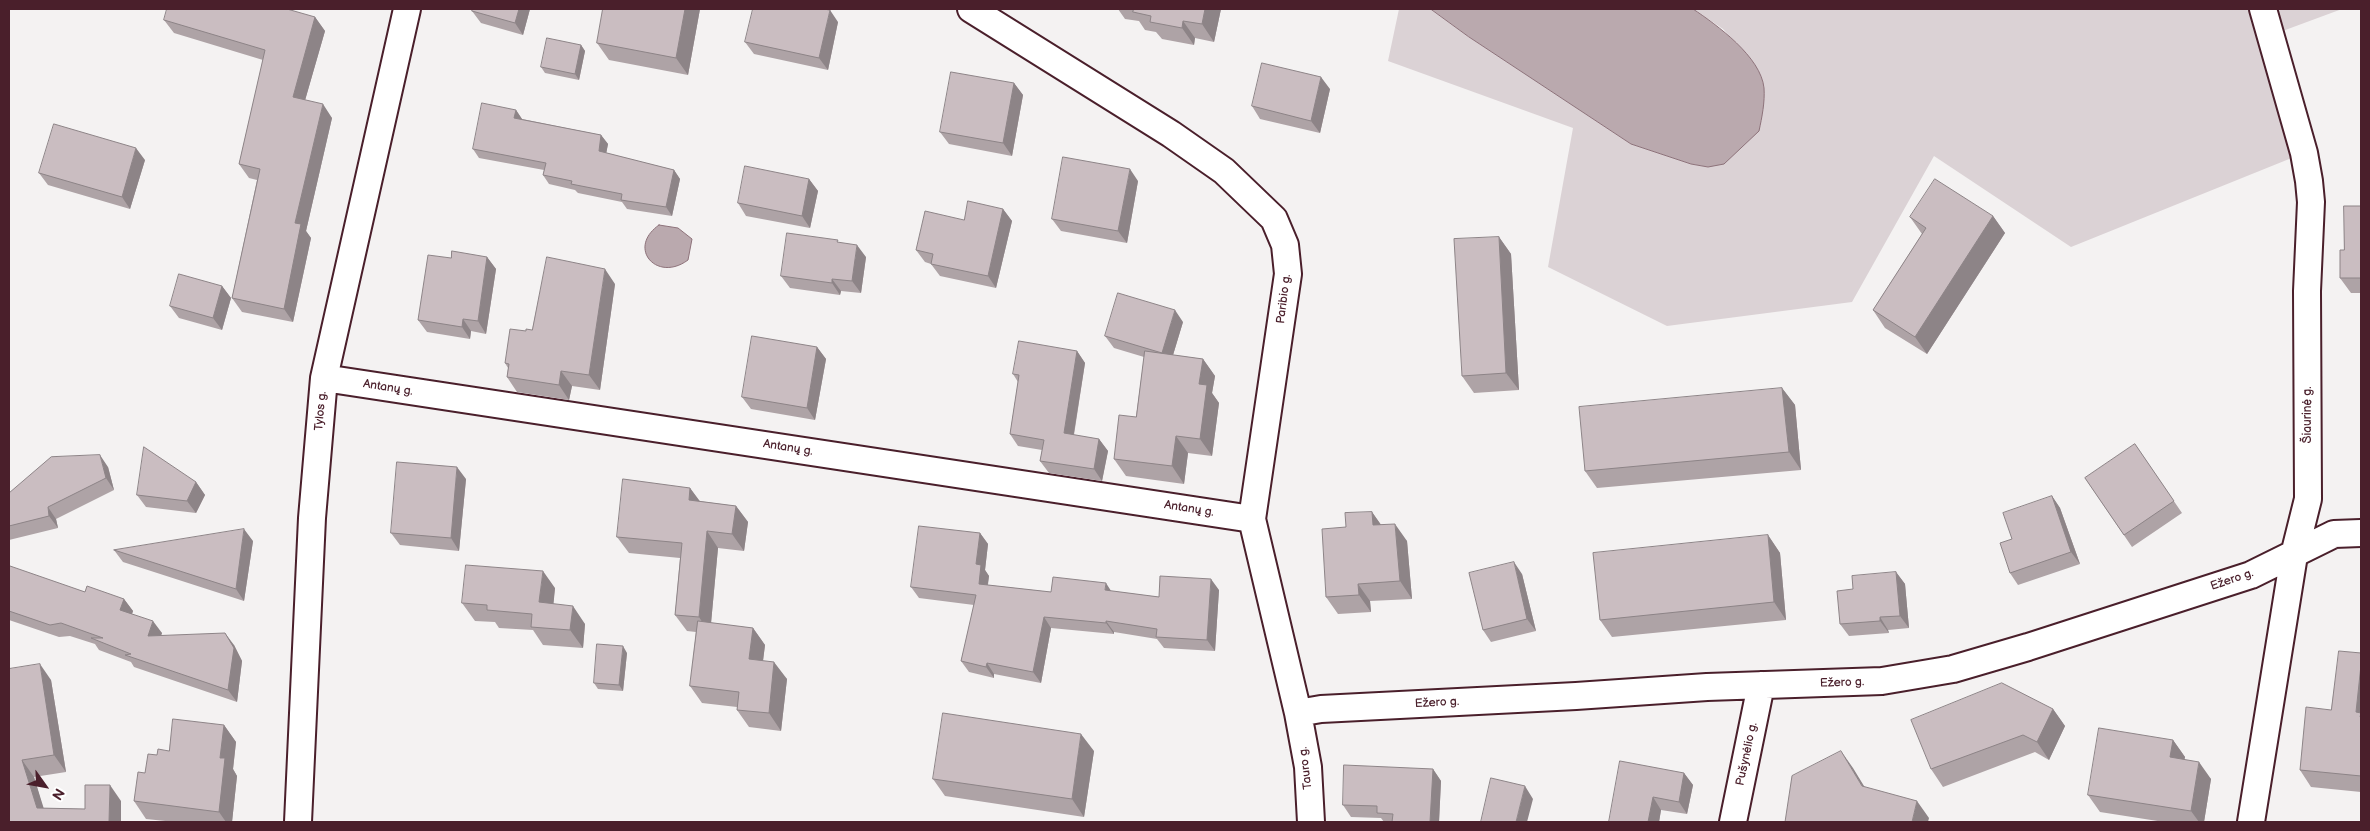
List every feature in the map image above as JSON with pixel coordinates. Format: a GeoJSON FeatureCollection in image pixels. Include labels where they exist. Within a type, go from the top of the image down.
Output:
{"type":"FeatureCollection","features":[{"type":"Feature","properties":{"kind":"street","name":"Tylos g."},"geometry":{"type":"LineString","coordinates":[[298,822],[312,518],[324,378],[407,9]]}},
{"type":"Feature","properties":{"kind":"street","name":"Paribio g."},"geometry":{"type":"LineString","coordinates":[[971,9],[1178,139],[1224,171],[1274,219],[1285,245],[1288,274],[1252,519],[1298,714]]}},
{"type":"Feature","properties":{"kind":"street","name":"Šiaurinė g."},"geometry":{"type":"LineString","coordinates":[[2252,822],[2294,555],[2308,499],[2307,291],[2311,202],[2304,153],[2263,9]]}},
{"type":"Feature","properties":{"kind":"street","name":"Antanų g."},"geometry":{"type":"LineString","coordinates":[[324,378],[1252,519]]}},
{"type":"Feature","properties":{"kind":"street","name":"Ežero g."},"geometry":{"type":"LineString","coordinates":[[1298,714],[1321,709],[1761,685],[1882,682],[1953,669],[2028,648],[2242,578],[2294,555],[2334,534],[2361,533]]}},
{"type":"Feature","properties":{"kind":"street","name":"Pušynėlio g."},"geometry":{"type":"LineString","coordinates":[[1733,822],[1761,685]]}},
{"type":"Feature","properties":{"kind":"street","name":"Tauro g."},"geometry":{"type":"LineString","coordinates":[[1298,714],[1308,767],[1311,822]]}},
{"type":"Feature","properties":{"kind":"shaded area"},"geometry":{"type":"Polygon","coordinates":[[[1399,9],[1431,9],[1469,37],[1631,144],[1691,164],[1708,167],[1764,87],[1752,61],[1723,29],[1693,9],[2342,9],[2261,39],[2304,153],[2071,247],[1934,156],[1852,302],[1667,326],[1548,267],[1573,128],[1388,61],[1399,9]]]}},
{"type":"Feature","properties":{"kind":"shaded area"},"geometry":{"type":"Polygon","coordinates":[[[1431,9],[1693,9],[1736,43],[1747,54],[1761,76],[1764,88],[1764,104],[1759,131],[1724,164],[1708,167],[1691,164],[1631,144],[1469,37],[1431,9]]]}},
{"type":"Feature","properties":{"kind":"shaded area"},"geometry":{"type":"Polygon","coordinates":[[[659,225],[678,228],[692,239],[688,260],[676,266],[666,267],[656,265],[650,260],[646,252],[645,243],[650,234],[659,225]]]}},
{"type":"Feature","properties":{"kind":"building"},"geometry":{"type":"Polygon","coordinates":[[[167,9],[287,9],[315,17],[293,97],[323,104],[295,223],[301,224],[284,309],[232,298],[260,169],[239,164],[265,50],[164,20],[167,9]]]}},
{"type":"Feature","properties":{"kind":"building"},"geometry":{"type":"Polygon","coordinates":[[[473,9],[519,9],[515,23],[472,11],[473,9]]]}},
{"type":"Feature","properties":{"kind":"building"},"geometry":{"type":"Polygon","coordinates":[[[603,9],[685,9],[676,58],[597,43],[603,9]]]}},
{"type":"Feature","properties":{"kind":"building"},"geometry":{"type":"Polygon","coordinates":[[[753,9],[830,10],[819,58],[745,42],[753,9]]]}},
{"type":"Feature","properties":{"kind":"building"},"geometry":{"type":"Polygon","coordinates":[[[1134,9],[1205,9],[1202,24],[1183,21],[1182,28],[1150,22],[1151,16],[1133,12],[1134,9]]]}},
{"type":"Feature","properties":{"kind":"building"},"geometry":{"type":"Polygon","coordinates":[[[547,38],[581,45],[575,74],[541,67],[547,38]]]}},
{"type":"Feature","properties":{"kind":"building"},"geometry":{"type":"Polygon","coordinates":[[[1262,63],[1321,77],[1311,121],[1252,106],[1262,63]]]}},
{"type":"Feature","properties":{"kind":"building"},"geometry":{"type":"Polygon","coordinates":[[[951,72],[1014,83],[1003,143],[940,132],[951,72]]]}},
{"type":"Feature","properties":{"kind":"building"},"geometry":{"type":"Polygon","coordinates":[[[482,103],[516,110],[514,118],[601,135],[599,151],[674,170],[666,207],[621,200],[622,194],[571,184],[572,181],[543,175],[546,163],[473,149],[482,103]]]}},
{"type":"Feature","properties":{"kind":"building"},"geometry":{"type":"Polygon","coordinates":[[[54,124],[136,148],[122,197],[39,173],[54,124]]]}},
{"type":"Feature","properties":{"kind":"building"},"geometry":{"type":"Polygon","coordinates":[[[1063,157],[1130,169],[1118,231],[1052,219],[1063,157]]]}},
{"type":"Feature","properties":{"kind":"building"},"geometry":{"type":"Polygon","coordinates":[[[745,166],[809,179],[802,216],[738,203],[745,166]]]}},
{"type":"Feature","properties":{"kind":"building"},"geometry":{"type":"Polygon","coordinates":[[[1935,179],[1993,216],[1915,337],[1873,310],[1926,228],[1910,217],[1935,179]]]}},
{"type":"Feature","properties":{"kind":"building"},"geometry":{"type":"Polygon","coordinates":[[[968,201],[1003,209],[988,276],[931,264],[933,254],[916,250],[925,211],[964,220],[968,201]]]}},
{"type":"Feature","properties":{"kind":"building"},"geometry":{"type":"Polygon","coordinates":[[[2344,206],[2361,206],[2361,278],[2340,278],[2340,250],[2344,250],[2344,206]]]}},
{"type":"Feature","properties":{"kind":"building"},"geometry":{"type":"Polygon","coordinates":[[[787,233],[838,240],[837,242],[857,245],[852,281],[832,279],[832,283],[781,276],[787,233]]]}},
{"type":"Feature","properties":{"kind":"building"},"geometry":{"type":"Polygon","coordinates":[[[1499,237],[1506,373],[1462,376],[1454,239],[1499,237]]]}},
{"type":"Feature","properties":{"kind":"building"},"geometry":{"type":"Polygon","coordinates":[[[452,251],[487,257],[478,321],[463,319],[462,327],[418,320],[428,255],[451,258],[452,251]]]}},
{"type":"Feature","properties":{"kind":"building"},"geometry":{"type":"Polygon","coordinates":[[[547,257],[605,269],[589,375],[561,371],[559,385],[507,377],[509,364],[505,363],[510,329],[532,330],[547,257]]]}},
{"type":"Feature","properties":{"kind":"building"},"geometry":{"type":"Polygon","coordinates":[[[179,274],[222,286],[213,318],[170,306],[179,274]]]}},
{"type":"Feature","properties":{"kind":"building"},"geometry":{"type":"Polygon","coordinates":[[[1118,293],[1175,310],[1162,353],[1105,336],[1118,293]]]}},
{"type":"Feature","properties":{"kind":"building"},"geometry":{"type":"Polygon","coordinates":[[[752,336],[817,347],[807,408],[742,397],[752,336]]]}},
{"type":"Feature","properties":{"kind":"building"},"geometry":{"type":"Polygon","coordinates":[[[1019,341],[1077,351],[1064,433],[1099,439],[1094,469],[1040,461],[1044,440],[1010,434],[1019,375],[1013,374],[1019,341]]]}},
{"type":"Feature","properties":{"kind":"building"},"geometry":{"type":"Polygon","coordinates":[[[1145,351],[1203,359],[1199,384],[1207,385],[1200,439],[1176,436],[1172,466],[1114,459],[1119,415],[1136,417],[1145,351]]]}},
{"type":"Feature","properties":{"kind":"building"},"geometry":{"type":"Polygon","coordinates":[[[1782,388],[1789,452],[1585,471],[1579,407],[1782,388]]]}},
{"type":"Feature","properties":{"kind":"building"},"geometry":{"type":"Polygon","coordinates":[[[2135,444],[2174,501],[2124,535],[2085,478],[2135,444]]]}},
{"type":"Feature","properties":{"kind":"building"},"geometry":{"type":"Polygon","coordinates":[[[144,447],[196,482],[187,501],[137,495],[144,447]]]}},
{"type":"Feature","properties":{"kind":"building"},"geometry":{"type":"Polygon","coordinates":[[[100,455],[106,478],[48,507],[49,516],[9,526],[9,493],[51,457],[100,455]]]}},
{"type":"Feature","properties":{"kind":"building"},"geometry":{"type":"Polygon","coordinates":[[[397,462],[457,467],[451,538],[391,533],[397,462]]]}},
{"type":"Feature","properties":{"kind":"building"},"geometry":{"type":"Polygon","coordinates":[[[623,479],[690,488],[689,500],[736,506],[732,534],[707,531],[699,617],[675,615],[682,543],[617,537],[623,479]]]}},
{"type":"Feature","properties":{"kind":"building"},"geometry":{"type":"Polygon","coordinates":[[[2052,496],[2071,552],[2010,573],[2000,543],[2012,539],[2003,513],[2052,496]]]}},
{"type":"Feature","properties":{"kind":"building"},"geometry":{"type":"Polygon","coordinates":[[[1372,512],[1373,525],[1395,524],[1400,581],[1358,584],[1359,595],[1326,597],[1322,529],[1346,527],[1345,513],[1372,512]]]}},
{"type":"Feature","properties":{"kind":"building"},"geometry":{"type":"Polygon","coordinates":[[[919,526],[980,533],[976,564],[981,565],[979,584],[1051,592],[1053,577],[1106,583],[1105,590],[1159,597],[1160,576],[1211,579],[1207,640],[1156,637],[1157,629],[1106,621],[1106,623],[1044,617],[1033,672],[987,663],[986,667],[961,661],[976,595],[911,587],[919,526]]]}},
{"type":"Feature","properties":{"kind":"building"},"geometry":{"type":"Polygon","coordinates":[[[244,529],[236,589],[114,550],[244,529]]]}},
{"type":"Feature","properties":{"kind":"building"},"geometry":{"type":"Polygon","coordinates":[[[1768,535],[1774,602],[1600,620],[1593,553],[1768,535]]]}},
{"type":"Feature","properties":{"kind":"building"},"geometry":{"type":"Polygon","coordinates":[[[1514,562],[1527,619],[1483,630],[1469,573],[1514,562]]]}},
{"type":"Feature","properties":{"kind":"building"},"geometry":{"type":"Polygon","coordinates":[[[466,565],[543,571],[539,602],[573,606],[570,630],[531,627],[532,614],[487,610],[487,605],[462,603],[466,565]]]}},
{"type":"Feature","properties":{"kind":"building"},"geometry":{"type":"Polygon","coordinates":[[[10,566],[85,592],[87,586],[124,599],[120,610],[153,621],[148,636],[225,633],[234,648],[228,690],[125,655],[131,654],[91,638],[103,638],[61,623],[50,625],[9,611],[10,566]]]}},
{"type":"Feature","properties":{"kind":"building"},"geometry":{"type":"Polygon","coordinates":[[[1896,572],[1900,616],[1880,617],[1880,621],[1840,624],[1837,591],[1853,589],[1852,576],[1896,572]]]}},
{"type":"Feature","properties":{"kind":"building"},"geometry":{"type":"Polygon","coordinates":[[[698,621],[753,628],[749,659],[774,662],[769,713],[737,710],[739,692],[690,686],[698,621]]]}},
{"type":"Feature","properties":{"kind":"building"},"geometry":{"type":"Polygon","coordinates":[[[597,644],[623,646],[619,685],[594,683],[597,644]]]}},
{"type":"Feature","properties":{"kind":"building"},"geometry":{"type":"Polygon","coordinates":[[[2339,651],[2361,653],[2356,712],[2361,713],[2361,776],[2300,770],[2306,707],[2331,710],[2339,651]]]}},
{"type":"Feature","properties":{"kind":"building"},"geometry":{"type":"Polygon","coordinates":[[[40,664],[54,755],[22,760],[37,808],[85,809],[85,785],[110,785],[109,822],[9,822],[9,669],[40,664]]]}},
{"type":"Feature","properties":{"kind":"building"},"geometry":{"type":"Polygon","coordinates":[[[2002,683],[2053,709],[2037,742],[2023,735],[1931,769],[1911,720],[2002,683]]]}},
{"type":"Feature","properties":{"kind":"building"},"geometry":{"type":"Polygon","coordinates":[[[943,713],[1081,734],[1072,799],[933,779],[943,713]]]}},
{"type":"Feature","properties":{"kind":"building"},"geometry":{"type":"Polygon","coordinates":[[[173,719],[224,725],[220,758],[225,758],[219,812],[134,801],[138,772],[145,773],[148,754],[157,755],[158,749],[169,751],[173,719]]]}},
{"type":"Feature","properties":{"kind":"building"},"geometry":{"type":"Polygon","coordinates":[[[2099,728],[2173,740],[2170,757],[2199,762],[2191,811],[2088,795],[2099,728]]]}},
{"type":"Feature","properties":{"kind":"building"},"geometry":{"type":"Polygon","coordinates":[[[1841,751],[1862,786],[1917,801],[1912,822],[1785,822],[1792,776],[1841,751]]]}},
{"type":"Feature","properties":{"kind":"building"},"geometry":{"type":"Polygon","coordinates":[[[1620,761],[1684,773],[1679,802],[1653,797],[1648,822],[1609,822],[1620,761]]]}},
{"type":"Feature","properties":{"kind":"building"},"geometry":{"type":"Polygon","coordinates":[[[1344,765],[1433,769],[1430,822],[1392,822],[1393,814],[1377,813],[1377,806],[1343,805],[1344,765]]]}},
{"type":"Feature","properties":{"kind":"building"},"geometry":{"type":"Polygon","coordinates":[[[1491,778],[1525,786],[1516,822],[1481,822],[1491,778]]]}}]}
